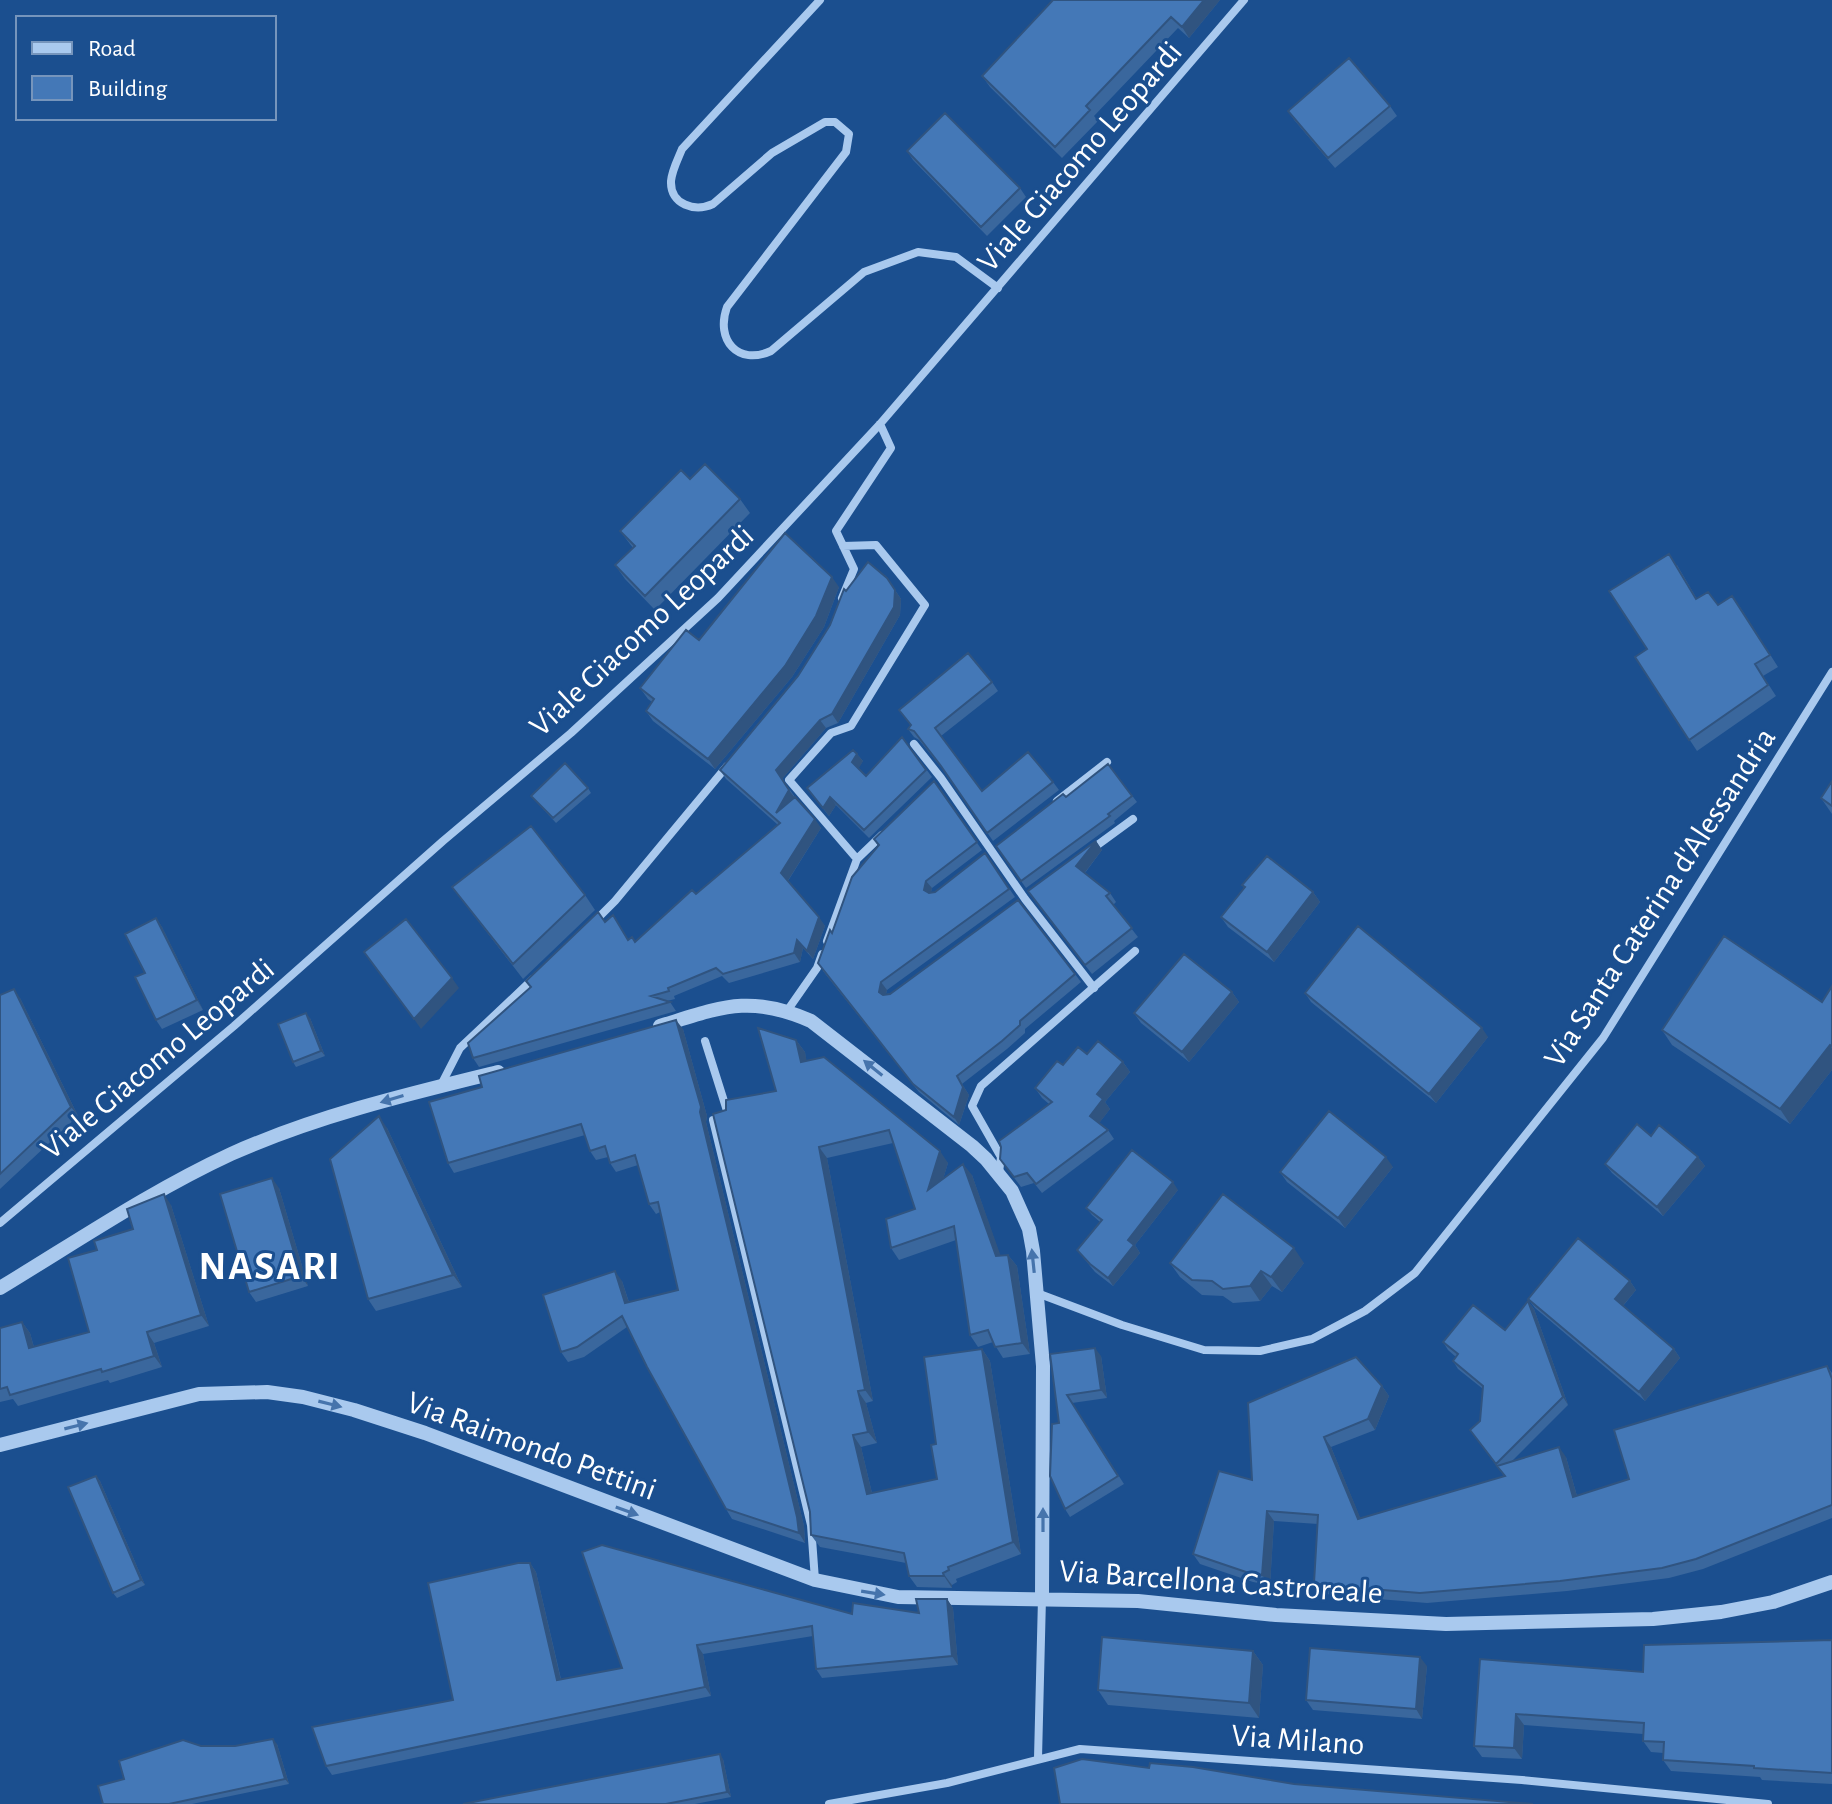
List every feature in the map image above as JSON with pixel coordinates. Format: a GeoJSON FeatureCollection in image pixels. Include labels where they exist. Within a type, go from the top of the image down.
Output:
{"type":"FeatureCollection","features":[{"type":"Feature","properties":{"kind":"street"},"geometry":{"type":"LineString","coordinates":[[820,0],[682,149],[674,170],[671,181],[678,200],[686,206],[705,208],[772,153],[825,122],[835,122],[849,134],[846,152],[727,307],[722,327],[725,338],[740,353],[761,355],[771,351],[864,272],[918,252],[956,257],[998,288]]}},
{"type":"Feature","properties":{"kind":"street","name":"Viale Giacomo Leopardi"},"geometry":{"type":"LineString","coordinates":[[0,1223],[234,1026],[628,681],[718,598],[880,424],[1244,0]]}},
{"type":"Feature","properties":{"kind":"street"},"geometry":{"type":"LineString","coordinates":[[839,605],[854,569],[836,531],[891,448],[880,424]]}},
{"type":"Feature","properties":{"kind":"street"},"geometry":{"type":"LineString","coordinates":[[843,546],[876,545],[925,605],[851,726],[831,733],[789,780],[857,859]]}},
{"type":"Feature","properties":{"kind":"street","name":"Via Santa Caterina d'Alessandria"},"geometry":{"type":"LineString","coordinates":[[1036,1293],[1122,1325],[1204,1350],[1260,1351],[1312,1339],[1365,1311],[1415,1273],[1603,1038],[1832,672]]}},
{"type":"Feature","properties":{"kind":"street"},"geometry":{"type":"LineString","coordinates":[[914,744],[1025,899],[1094,988]]}},
{"type":"Feature","properties":{"kind":"street"},"geometry":{"type":"LineString","coordinates":[[582,933],[615,901],[737,754]]}},
{"type":"Feature","properties":{"kind":"street"},"geometry":{"type":"LineString","coordinates":[[1050,807],[1107,762]]}},
{"type":"Feature","properties":{"kind":"street"},"geometry":{"type":"LineString","coordinates":[[931,788],[941,778]]}},
{"type":"Feature","properties":{"kind":"street"},"geometry":{"type":"LineString","coordinates":[[1085,854],[1133,819]]}},
{"type":"Feature","properties":{"kind":"street"},"geometry":{"type":"LineString","coordinates":[[787,1011],[817,968],[857,859],[889,828]]}},
{"type":"Feature","properties":{"kind":"street"},"geometry":{"type":"LineString","coordinates":[[981,860],[1004,842]]}},
{"type":"Feature","properties":{"kind":"street"},"geometry":{"type":"LineString","coordinates":[[1012,908],[1037,890]]}},
{"type":"Feature","properties":{"kind":"street"},"geometry":{"type":"LineString","coordinates":[[999,1173],[1001,1157],[972,1106],[981,1086],[1135,951]]}},
{"type":"Feature","properties":{"kind":"street"},"geometry":{"type":"LineString","coordinates":[[441,1086],[460,1048],[538,975]]}},
{"type":"Feature","properties":{"kind":"street","name":"Via Barcellona Castroreale"},"geometry":{"type":"LineString","coordinates":[[644,1030],[747,1004],[787,1011],[811,1021],[972,1146],[1012,1191],[1029,1229],[1043,1366],[1042,1598],[1138,1601],[1276,1615],[1446,1624],[1653,1619],[1721,1612],[1773,1602],[1832,1582]]}},
{"type":"Feature","properties":{"kind":"street"},"geometry":{"type":"LineString","coordinates":[[705,1041],[729,1117],[713,1120],[811,1525],[815,1580]]}},
{"type":"Feature","properties":{"kind":"street"},"geometry":{"type":"LineString","coordinates":[[0,1288],[145,1200],[230,1155],[276,1135],[398,1097],[514,1068]]}},
{"type":"Feature","properties":{"kind":"street","name":"Via Raimondo Pettini"},"geometry":{"type":"LineString","coordinates":[[0,1445],[199,1394],[267,1392],[303,1397],[425,1433],[815,1580],[898,1597],[1042,1598]]}},
{"type":"Feature","properties":{"kind":"street"},"geometry":{"type":"LineString","coordinates":[[1038,1758],[1042,1598]]}},
{"type":"Feature","properties":{"kind":"street","name":"Via Milano"},"geometry":{"type":"LineString","coordinates":[[829,1804],[993,1773],[1038,1758],[1080,1749],[1522,1780],[1768,1804]]}},
{"type":"Feature","properties":{"kind":"building"},"geometry":{"type":"Polygon","coordinates":[[[1053,0],[1204,0],[1182,27],[1171,17],[1086,106],[1090,110],[1055,147],[982,76],[1053,0]]]}},
{"type":"Feature","properties":{"kind":"building"},"geometry":{"type":"Polygon","coordinates":[[[1349,58],[1390,106],[1328,158],[1288,111],[1349,58]]]}},
{"type":"Feature","properties":{"kind":"building"},"geometry":{"type":"Polygon","coordinates":[[[945,113],[1020,188],[981,227],[907,151],[945,113]]]}},
{"type":"Feature","properties":{"kind":"building"},"geometry":{"type":"Polygon","coordinates":[[[705,464],[740,499],[645,596],[615,565],[635,546],[620,531],[681,470],[690,479],[705,464]]]}},
{"type":"Feature","properties":{"kind":"building"},"geometry":{"type":"Polygon","coordinates":[[[785,533],[832,577],[816,616],[785,666],[708,759],[646,711],[654,699],[640,688],[686,630],[699,640],[785,533]]]}},
{"type":"Feature","properties":{"kind":"building"},"geometry":{"type":"Polygon","coordinates":[[[1669,554],[1696,599],[1708,592],[1718,605],[1732,596],[1770,655],[1755,664],[1768,685],[1689,740],[1635,657],[1647,649],[1609,591],[1669,554]]]}},
{"type":"Feature","properties":{"kind":"building"},"geometry":{"type":"Polygon","coordinates":[[[868,562],[887,578],[895,590],[894,607],[832,714],[820,720],[776,770],[789,790],[776,813],[795,797],[815,819],[781,873],[819,917],[807,951],[797,940],[794,953],[723,974],[716,968],[668,988],[669,991],[651,996],[670,1002],[473,1058],[468,1043],[531,987],[526,981],[598,912],[605,922],[613,915],[628,940],[632,937],[635,942],[692,890],[696,894],[780,823],[720,770],[798,676],[830,625],[844,589],[846,591],[868,562]]]}},
{"type":"Feature","properties":{"kind":"building"},"geometry":{"type":"Polygon","coordinates":[[[968,653],[992,682],[935,728],[982,791],[1028,752],[1053,782],[987,833],[941,766],[914,731],[908,729],[911,725],[899,710],[968,653]]]}},
{"type":"Feature","properties":{"kind":"building"},"geometry":{"type":"Polygon","coordinates":[[[902,737],[926,770],[864,830],[830,797],[823,808],[807,788],[853,750],[857,754],[852,762],[866,776],[902,737]]]}},
{"type":"Feature","properties":{"kind":"building"},"geometry":{"type":"Polygon","coordinates":[[[565,763],[588,788],[553,818],[531,796],[565,763]]]}},
{"type":"Feature","properties":{"kind":"building"},"geometry":{"type":"Polygon","coordinates":[[[1108,764],[1132,796],[1108,814],[1110,816],[1021,881],[996,846],[1108,764]]]}},
{"type":"Feature","properties":{"kind":"building"},"geometry":{"type":"Polygon","coordinates":[[[934,781],[977,842],[926,881],[924,890],[935,892],[985,853],[1009,889],[881,982],[879,992],[890,994],[1018,900],[1075,974],[1020,1021],[1020,1025],[1002,1041],[957,1076],[963,1087],[954,1117],[913,1084],[818,963],[852,877],[879,845],[874,839],[934,781]]]}},
{"type":"Feature","properties":{"kind":"building"},"geometry":{"type":"Polygon","coordinates":[[[1832,781],[1832,806],[1821,798],[1832,781]]]}},
{"type":"Feature","properties":{"kind":"building"},"geometry":{"type":"Polygon","coordinates":[[[531,826],[585,895],[513,964],[452,887],[531,826]]]}},
{"type":"Feature","properties":{"kind":"building"},"geometry":{"type":"Polygon","coordinates":[[[1096,841],[1076,866],[1110,893],[1106,896],[1132,928],[1085,965],[1028,891],[1096,841]]]}},
{"type":"Feature","properties":{"kind":"building"},"geometry":{"type":"Polygon","coordinates":[[[1267,856],[1313,892],[1267,952],[1221,917],[1245,887],[1242,885],[1267,856]]]}},
{"type":"Feature","properties":{"kind":"building"},"geometry":{"type":"Polygon","coordinates":[[[156,918],[197,1000],[156,1020],[135,977],[145,973],[125,934],[156,918]]]}},
{"type":"Feature","properties":{"kind":"building"},"geometry":{"type":"Polygon","coordinates":[[[406,919],[452,978],[414,1019],[364,952],[406,919]]]}},
{"type":"Feature","properties":{"kind":"building"},"geometry":{"type":"Polygon","coordinates":[[[1358,926],[1482,1028],[1429,1094],[1305,993],[1358,926]]]}},
{"type":"Feature","properties":{"kind":"building"},"geometry":{"type":"Polygon","coordinates":[[[1724,936],[1822,1002],[1832,986],[1832,1046],[1780,1109],[1662,1030],[1724,936]]]}},
{"type":"Feature","properties":{"kind":"building"},"geometry":{"type":"Polygon","coordinates":[[[1184,954],[1232,992],[1182,1052],[1134,1013],[1184,954]]]}},
{"type":"Feature","properties":{"kind":"building"},"geometry":{"type":"Polygon","coordinates":[[[14,989],[71,1107],[0,1174],[0,995],[14,989]]]}},
{"type":"Feature","properties":{"kind":"building"},"geometry":{"type":"Polygon","coordinates":[[[306,1013],[321,1051],[293,1062],[278,1024],[306,1013]]]}},
{"type":"Feature","properties":{"kind":"building"},"geometry":{"type":"Polygon","coordinates":[[[676,1020],[701,1107],[799,1533],[726,1509],[622,1316],[577,1347],[561,1352],[543,1295],[615,1271],[625,1303],[678,1290],[658,1202],[649,1204],[635,1155],[610,1163],[605,1146],[590,1151],[581,1124],[448,1163],[429,1102],[482,1087],[479,1076],[676,1020]]]}},
{"type":"Feature","properties":{"kind":"building"},"geometry":{"type":"Polygon","coordinates":[[[758,1028],[796,1040],[801,1062],[824,1057],[940,1151],[928,1190],[963,1164],[996,1256],[1008,1255],[1022,1343],[995,1347],[988,1330],[970,1335],[954,1226],[891,1248],[886,1219],[915,1209],[889,1130],[819,1147],[865,1390],[858,1391],[868,1432],[853,1435],[867,1494],[937,1479],[931,1445],[936,1444],[924,1357],[982,1349],[1013,1542],[948,1567],[944,1576],[909,1576],[904,1553],[811,1535],[810,1512],[713,1114],[726,1110],[726,1100],[776,1091],[758,1028]]]}},
{"type":"Feature","properties":{"kind":"building"},"geometry":{"type":"Polygon","coordinates":[[[1098,1041],[1123,1062],[1097,1094],[1103,1099],[1090,1116],[1108,1130],[1036,1184],[1027,1173],[1014,1177],[1000,1159],[999,1141],[1052,1102],[1035,1088],[1057,1061],[1063,1065],[1078,1047],[1087,1054],[1098,1041]]]}},
{"type":"Feature","properties":{"kind":"building"},"geometry":{"type":"Polygon","coordinates":[[[1329,1111],[1386,1157],[1338,1218],[1280,1172],[1329,1111]]]}},
{"type":"Feature","properties":{"kind":"building"},"geometry":{"type":"Polygon","coordinates":[[[379,1116],[453,1275],[368,1299],[330,1159],[379,1116]]]}},
{"type":"Feature","properties":{"kind":"building"},"geometry":{"type":"Polygon","coordinates":[[[1637,1124],[1651,1136],[1659,1125],[1698,1157],[1657,1207],[1605,1164],[1637,1124]]]}},
{"type":"Feature","properties":{"kind":"building"},"geometry":{"type":"Polygon","coordinates":[[[1132,1150],[1173,1182],[1128,1240],[1134,1245],[1108,1278],[1077,1250],[1102,1220],[1086,1208],[1132,1150]]]}},
{"type":"Feature","properties":{"kind":"building"},"geometry":{"type":"Polygon","coordinates":[[[272,1178],[301,1276],[249,1292],[220,1194],[272,1178]]]}},
{"type":"Feature","properties":{"kind":"building"},"geometry":{"type":"Polygon","coordinates":[[[164,1194],[201,1315],[147,1332],[154,1356],[10,1395],[7,1387],[0,1389],[0,1328],[22,1322],[29,1348],[89,1332],[68,1258],[97,1250],[94,1241],[133,1229],[127,1209],[164,1194]]]}},
{"type":"Feature","properties":{"kind":"building"},"geometry":{"type":"Polygon","coordinates":[[[1223,1194],[1294,1248],[1271,1277],[1261,1271],[1250,1286],[1223,1289],[1212,1281],[1192,1280],[1170,1263],[1223,1194]]]}},
{"type":"Feature","properties":{"kind":"building"},"geometry":{"type":"Polygon","coordinates":[[[1578,1238],[1630,1281],[1615,1299],[1674,1349],[1639,1392],[1528,1299],[1578,1238]]]}},
{"type":"Feature","properties":{"kind":"building"},"geometry":{"type":"Polygon","coordinates":[[[1528,1301],[1563,1397],[1496,1464],[1470,1430],[1480,1421],[1483,1386],[1453,1361],[1458,1354],[1443,1342],[1473,1305],[1505,1330],[1528,1301]]]}},
{"type":"Feature","properties":{"kind":"building"},"geometry":{"type":"Polygon","coordinates":[[[1095,1348],[1101,1390],[1067,1395],[1118,1476],[1065,1509],[1050,1476],[1052,1424],[1059,1423],[1050,1354],[1095,1348]]]}},
{"type":"Feature","properties":{"kind":"building"},"geometry":{"type":"Polygon","coordinates":[[[1356,1357],[1382,1386],[1368,1419],[1324,1437],[1358,1519],[1505,1476],[1497,1466],[1559,1447],[1573,1497],[1629,1479],[1614,1430],[1827,1366],[1832,1379],[1832,1505],[1696,1559],[1662,1568],[1560,1581],[1420,1593],[1371,1589],[1364,1592],[1314,1583],[1318,1515],[1267,1511],[1262,1575],[1193,1554],[1219,1471],[1252,1480],[1248,1403],[1356,1357]]]}},
{"type":"Feature","properties":{"kind":"building"},"geometry":{"type":"Polygon","coordinates":[[[96,1476],[141,1580],[113,1593],[68,1487],[96,1476]]]}},
{"type":"Feature","properties":{"kind":"building"},"geometry":{"type":"Polygon","coordinates":[[[602,1545],[852,1614],[853,1603],[919,1613],[916,1599],[947,1599],[952,1656],[816,1669],[812,1626],[697,1645],[705,1687],[326,1766],[312,1727],[453,1700],[428,1583],[530,1563],[557,1680],[622,1668],[582,1552],[602,1545]]]}},
{"type":"Feature","properties":{"kind":"building"},"geometry":{"type":"Polygon","coordinates":[[[1102,1637],[1253,1651],[1249,1703],[1098,1690],[1102,1637]]]}},
{"type":"Feature","properties":{"kind":"building"},"geometry":{"type":"Polygon","coordinates":[[[1832,1640],[1832,1773],[1663,1760],[1664,1742],[1643,1741],[1644,1723],[1516,1714],[1514,1748],[1474,1746],[1480,1659],[1643,1672],[1644,1645],[1832,1640]]]}},
{"type":"Feature","properties":{"kind":"building"},"geometry":{"type":"Polygon","coordinates":[[[1310,1648],[1420,1657],[1416,1709],[1306,1700],[1310,1648]]]}},
{"type":"Feature","properties":{"kind":"building"},"geometry":{"type":"Polygon","coordinates":[[[273,1739],[285,1779],[169,1804],[103,1804],[98,1786],[124,1779],[119,1761],[183,1740],[201,1746],[235,1746],[273,1739]]]}},
{"type":"Feature","properties":{"kind":"building"},"geometry":{"type":"Polygon","coordinates":[[[720,1754],[727,1792],[666,1804],[463,1804],[720,1754]]]}},
{"type":"Feature","properties":{"kind":"building"},"geometry":{"type":"Polygon","coordinates":[[[1082,1759],[1149,1768],[1150,1763],[1193,1767],[1294,1784],[1533,1804],[1060,1804],[1054,1768],[1082,1759]]]}},
{"type":"Feature","properties":{"kind":"district","name":"NASARI"},"geometry":{"type":"Point","coordinates":[270,1265]}}]}
